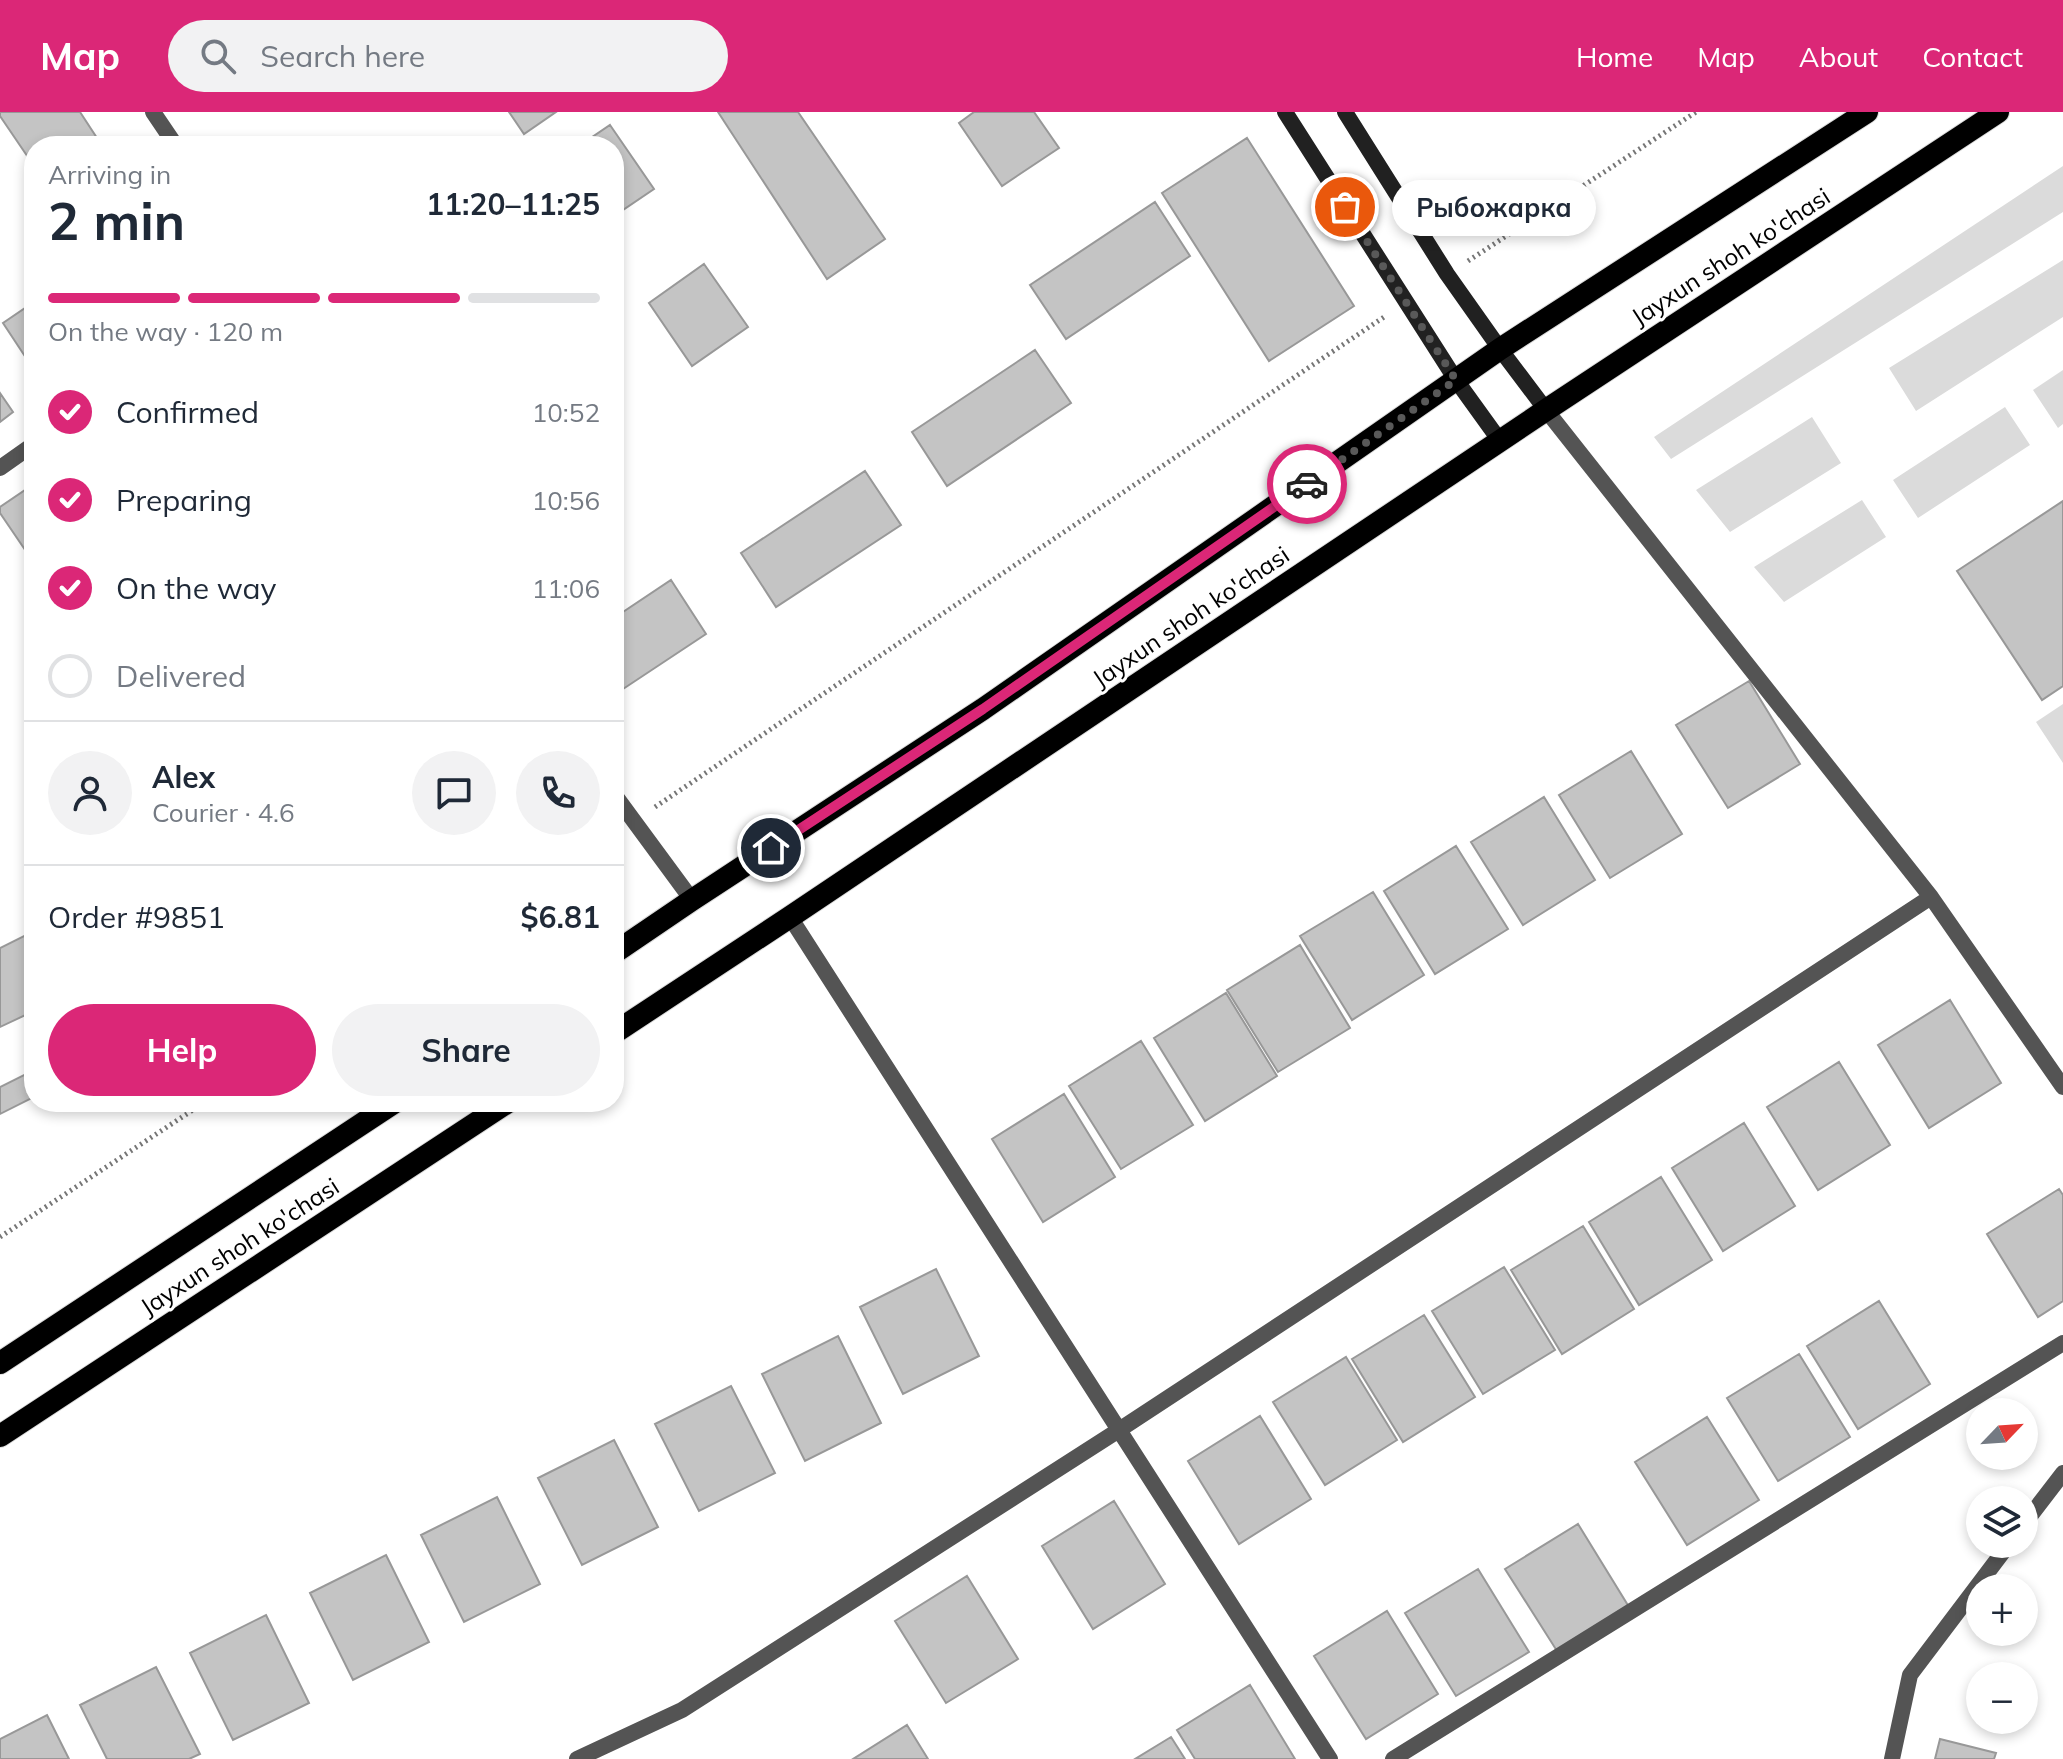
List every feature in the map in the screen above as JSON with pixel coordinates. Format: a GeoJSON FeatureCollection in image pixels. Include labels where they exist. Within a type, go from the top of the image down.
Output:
{"type":"FeatureCollection","features":[{"type":"Feature","properties":{"kind":"highway","name":"Jayxun shoh ko'chasi"},"geometry":{"type":"LineString","coordinates":[[624,946],[983,709],[1500,349],[1867,112]]}},
{"type":"Feature","properties":{"kind":"highway","name":"Jayxun shoh ko'chasi"},"geometry":{"type":"LineString","coordinates":[[624,1026],[1998,112]]}},
{"type":"Feature","properties":{"kind":"highway","name":"Jayxun shoh ko'chasi"},"geometry":{"type":"LineString","coordinates":[[0,1363],[380,1112]]}},
{"type":"Feature","properties":{"kind":"highway","name":"Jayxun shoh ko'chasi"},"geometry":{"type":"LineString","coordinates":[[0,1436],[493,1112]]}},
{"type":"Feature","properties":{"kind":"main road"},"geometry":{"type":"LineString","coordinates":[[1285,112],[1456,380],[1500,441]]}},
{"type":"Feature","properties":{"kind":"main road"},"geometry":{"type":"LineString","coordinates":[[1345,112],[1447,274],[1546,410]]}},
{"type":"Feature","properties":{"kind":"street"},"geometry":{"type":"LineString","coordinates":[[153,112],[169,136]]}},
{"type":"Feature","properties":{"kind":"street"},"geometry":{"type":"LineString","coordinates":[[1546,410],[1931,897],[2063,1087]]}},
{"type":"Feature","properties":{"kind":"street"},"geometry":{"type":"LineString","coordinates":[[0,468],[24,451]]}},
{"type":"Feature","properties":{"kind":"street"},"geometry":{"type":"LineString","coordinates":[[624,808],[692,900]]}},
{"type":"Feature","properties":{"kind":"street"},"geometry":{"type":"LineString","coordinates":[[577,1759],[682,1710],[1119,1430],[1931,897]]}},
{"type":"Feature","properties":{"kind":"street"},"geometry":{"type":"LineString","coordinates":[[790,917],[1330,1759]]}},
{"type":"Feature","properties":{"kind":"street"},"geometry":{"type":"LineString","coordinates":[[1393,1759],[2063,1343]]}},
{"type":"Feature","properties":{"kind":"street"},"geometry":{"type":"LineString","coordinates":[[2038,1506],[2063,1473]]}},
{"type":"Feature","properties":{"kind":"street"},"geometry":{"type":"LineString","coordinates":[[1892,1759],[1910,1675],[1998,1558]]}},
{"type":"Feature","properties":{"kind":"path"},"geometry":{"type":"LineString","coordinates":[[1447,274],[1696,112]]}},
{"type":"Feature","properties":{"kind":"path"},"geometry":{"type":"LineString","coordinates":[[634,821],[1406,302]]}},
{"type":"Feature","properties":{"kind":"path"},"geometry":{"type":"LineString","coordinates":[[0,1237],[190,1112]]}},
{"type":"Feature","properties":{"kind":"shaded area"},"geometry":{"type":"Polygon","coordinates":[[[2063,166],[2063,212],[1671,459],[1654,437],[2063,166]]]}},
{"type":"Feature","properties":{"kind":"shaded area"},"geometry":{"type":"Polygon","coordinates":[[[2063,260],[2063,317],[1916,411],[1889,368],[2063,260]]]}},
{"type":"Feature","properties":{"kind":"shaded area"},"geometry":{"type":"Polygon","coordinates":[[[2063,370],[2063,424],[2058,428],[2033,390],[2063,370]]]}},
{"type":"Feature","properties":{"kind":"shaded area"},"geometry":{"type":"Polygon","coordinates":[[[2005,407],[2030,445],[1918,518],[1893,480],[2005,407]]]}},
{"type":"Feature","properties":{"kind":"shaded area"},"geometry":{"type":"Polygon","coordinates":[[[1812,417],[1841,463],[1730,532],[1696,490],[1812,417]]]}},
{"type":"Feature","properties":{"kind":"shaded area"},"geometry":{"type":"Polygon","coordinates":[[[1862,500],[1886,537],[1784,602],[1754,567],[1862,500]]]}},
{"type":"Feature","properties":{"kind":"shaded area"},"geometry":{"type":"Polygon","coordinates":[[[2063,704],[2063,763],[2036,722],[2063,704]]]}},
{"type":"Feature","properties":{"kind":"building"},"geometry":{"type":"Polygon","coordinates":[[[0,112],[80,112],[96,136],[24,136],[24,151],[0,112]]]}},
{"type":"Feature","properties":{"kind":"building"},"geometry":{"type":"Polygon","coordinates":[[[509,112],[556,112],[524,134],[509,112]]]}},
{"type":"Feature","properties":{"kind":"building"},"geometry":{"type":"Polygon","coordinates":[[[718,112],[798,112],[885,239],[827,279],[718,112]]]}},
{"type":"Feature","properties":{"kind":"building"},"geometry":{"type":"Polygon","coordinates":[[[974,112],[1034,112],[1059,148],[1002,186],[959,123],[974,112]]]}},
{"type":"Feature","properties":{"kind":"building"},"geometry":{"type":"Polygon","coordinates":[[[610,125],[618,136],[594,136],[610,125]]]}},
{"type":"Feature","properties":{"kind":"building"},"geometry":{"type":"Polygon","coordinates":[[[1247,138],[1354,306],[1269,361],[1162,193],[1247,138]]]}},
{"type":"Feature","properties":{"kind":"building"},"geometry":{"type":"Polygon","coordinates":[[[624,145],[654,189],[624,209],[624,145]]]}},
{"type":"Feature","properties":{"kind":"building"},"geometry":{"type":"Polygon","coordinates":[[[1155,202],[1190,256],[1066,339],[1030,285],[1155,202]]]}},
{"type":"Feature","properties":{"kind":"building"},"geometry":{"type":"Polygon","coordinates":[[[704,264],[748,327],[692,366],[649,303],[704,264]]]}},
{"type":"Feature","properties":{"kind":"building"},"geometry":{"type":"Polygon","coordinates":[[[24,309],[24,355],[3,323],[24,309]]]}},
{"type":"Feature","properties":{"kind":"building"},"geometry":{"type":"Polygon","coordinates":[[[1035,350],[1071,403],[947,486],[912,432],[1035,350]]]}},
{"type":"Feature","properties":{"kind":"building"},"geometry":{"type":"Polygon","coordinates":[[[0,393],[13,412],[0,422],[0,393]]]}},
{"type":"Feature","properties":{"kind":"building"},"geometry":{"type":"Polygon","coordinates":[[[865,471],[901,525],[776,607],[741,553],[865,471]]]}},
{"type":"Feature","properties":{"kind":"building"},"geometry":{"type":"Polygon","coordinates":[[[24,491],[24,548],[0,513],[0,507],[24,491]]]}},
{"type":"Feature","properties":{"kind":"building"},"geometry":{"type":"Polygon","coordinates":[[[2063,501],[2063,686],[2042,700],[1957,571],[2063,501]]]}},
{"type":"Feature","properties":{"kind":"building"},"geometry":{"type":"Polygon","coordinates":[[[671,580],[706,634],[624,688],[624,611],[671,580]]]}},
{"type":"Feature","properties":{"kind":"building"},"geometry":{"type":"Polygon","coordinates":[[[1749,681],[1800,764],[1728,808],[1676,725],[1749,681]]]}},
{"type":"Feature","properties":{"kind":"building"},"geometry":{"type":"Polygon","coordinates":[[[1631,751],[1682,834],[1610,878],[1559,795],[1631,751]]]}},
{"type":"Feature","properties":{"kind":"building"},"geometry":{"type":"Polygon","coordinates":[[[1544,797],[1595,880],[1523,925],[1471,842],[1544,797]]]}},
{"type":"Feature","properties":{"kind":"building"},"geometry":{"type":"Polygon","coordinates":[[[1456,846],[1508,929],[1435,974],[1384,891],[1456,846]]]}},
{"type":"Feature","properties":{"kind":"building"},"geometry":{"type":"Polygon","coordinates":[[[1373,892],[1424,975],[1352,1020],[1300,936],[1373,892]]]}},
{"type":"Feature","properties":{"kind":"building"},"geometry":{"type":"Polygon","coordinates":[[[24,936],[24,1016],[0,1027],[0,948],[24,936]]]}},
{"type":"Feature","properties":{"kind":"building"},"geometry":{"type":"Polygon","coordinates":[[[1300,945],[1350,1028],[1278,1072],[1227,990],[1300,945]]]}},
{"type":"Feature","properties":{"kind":"building"},"geometry":{"type":"Polygon","coordinates":[[[1226,993],[1277,1076],[1205,1121],[1154,1038],[1226,993]]]}},
{"type":"Feature","properties":{"kind":"building"},"geometry":{"type":"Polygon","coordinates":[[[1950,1000],[2001,1083],[1929,1128],[1878,1045],[1950,1000]]]}},
{"type":"Feature","properties":{"kind":"building"},"geometry":{"type":"Polygon","coordinates":[[[1141,1041],[1193,1125],[1121,1169],[1069,1086],[1141,1041]]]}},
{"type":"Feature","properties":{"kind":"building"},"geometry":{"type":"Polygon","coordinates":[[[1839,1062],[1890,1145],[1818,1190],[1767,1107],[1839,1062]]]}},
{"type":"Feature","properties":{"kind":"building"},"geometry":{"type":"Polygon","coordinates":[[[24,1075],[24,1102],[0,1114],[0,1087],[24,1075]]]}},
{"type":"Feature","properties":{"kind":"building"},"geometry":{"type":"Polygon","coordinates":[[[1064,1094],[1115,1177],[1043,1222],[992,1139],[1064,1094]]]}},
{"type":"Feature","properties":{"kind":"building"},"geometry":{"type":"Polygon","coordinates":[[[1744,1123],[1795,1206],[1723,1251],[1672,1168],[1744,1123]]]}},
{"type":"Feature","properties":{"kind":"building"},"geometry":{"type":"Polygon","coordinates":[[[1661,1177],[1712,1260],[1639,1305],[1589,1222],[1661,1177]]]}},
{"type":"Feature","properties":{"kind":"building"},"geometry":{"type":"Polygon","coordinates":[[[2059,1189],[2063,1195],[2063,1301],[2038,1317],[1987,1234],[2059,1189]]]}},
{"type":"Feature","properties":{"kind":"building"},"geometry":{"type":"Polygon","coordinates":[[[1583,1226],[1634,1309],[1562,1354],[1511,1270],[1583,1226]]]}},
{"type":"Feature","properties":{"kind":"building"},"geometry":{"type":"Polygon","coordinates":[[[1504,1267],[1555,1350],[1483,1394],[1432,1311],[1504,1267]]]}},
{"type":"Feature","properties":{"kind":"building"},"geometry":{"type":"Polygon","coordinates":[[[936,1269],[979,1356],[903,1394],[860,1307],[936,1269]]]}},
{"type":"Feature","properties":{"kind":"building"},"geometry":{"type":"Polygon","coordinates":[[[1879,1301],[1930,1384],[1858,1429],[1807,1346],[1879,1301]]]}},
{"type":"Feature","properties":{"kind":"building"},"geometry":{"type":"Polygon","coordinates":[[[1424,1315],[1475,1397],[1403,1442],[1352,1359],[1424,1315]]]}},
{"type":"Feature","properties":{"kind":"building"},"geometry":{"type":"Polygon","coordinates":[[[838,1336],[881,1423],[805,1461],[762,1374],[838,1336]]]}},
{"type":"Feature","properties":{"kind":"building"},"geometry":{"type":"Polygon","coordinates":[[[1799,1354],[1850,1437],[1778,1481],[1727,1398],[1799,1354]]]}},
{"type":"Feature","properties":{"kind":"building"},"geometry":{"type":"Polygon","coordinates":[[[1346,1357],[1397,1440],[1325,1485],[1273,1402],[1346,1357]]]}},
{"type":"Feature","properties":{"kind":"building"},"geometry":{"type":"Polygon","coordinates":[[[731,1386],[775,1473],[699,1511],[655,1424],[731,1386]]]}},
{"type":"Feature","properties":{"kind":"building"},"geometry":{"type":"Polygon","coordinates":[[[1260,1416],[1311,1499],[1239,1544],[1188,1461],[1260,1416]]]}},
{"type":"Feature","properties":{"kind":"building"},"geometry":{"type":"Polygon","coordinates":[[[1707,1417],[1759,1500],[1687,1545],[1635,1462],[1707,1417]]]}},
{"type":"Feature","properties":{"kind":"building"},"geometry":{"type":"Polygon","coordinates":[[[614,1440],[658,1527],[582,1565],[538,1478],[614,1440]]]}},
{"type":"Feature","properties":{"kind":"building"},"geometry":{"type":"Polygon","coordinates":[[[497,1497],[540,1584],[464,1622],[421,1535],[497,1497]]]}},
{"type":"Feature","properties":{"kind":"building"},"geometry":{"type":"Polygon","coordinates":[[[1114,1501],[1165,1584],[1093,1629],[1042,1546],[1114,1501]]]}},
{"type":"Feature","properties":{"kind":"building"},"geometry":{"type":"Polygon","coordinates":[[[1578,1524],[1629,1607],[1557,1651],[1505,1569],[1578,1524]]]}},
{"type":"Feature","properties":{"kind":"building"},"geometry":{"type":"Polygon","coordinates":[[[386,1555],[429,1642],[353,1680],[310,1593],[386,1555]]]}},
{"type":"Feature","properties":{"kind":"building"},"geometry":{"type":"Polygon","coordinates":[[[1478,1569],[1529,1652],[1456,1696],[1405,1613],[1478,1569]]]}},
{"type":"Feature","properties":{"kind":"building"},"geometry":{"type":"Polygon","coordinates":[[[967,1576],[1018,1659],[946,1703],[895,1621],[967,1576]]]}},
{"type":"Feature","properties":{"kind":"building"},"geometry":{"type":"Polygon","coordinates":[[[1387,1611],[1438,1694],[1366,1739],[1314,1656],[1387,1611]]]}},
{"type":"Feature","properties":{"kind":"building"},"geometry":{"type":"Polygon","coordinates":[[[266,1615],[309,1703],[233,1740],[190,1653],[266,1615]]]}},
{"type":"Feature","properties":{"kind":"building"},"geometry":{"type":"Polygon","coordinates":[[[156,1667],[200,1754],[189,1759],[107,1759],[80,1705],[156,1667]]]}},
{"type":"Feature","properties":{"kind":"building"},"geometry":{"type":"Polygon","coordinates":[[[1250,1685],[1295,1759],[1195,1759],[1177,1730],[1250,1685]]]}},
{"type":"Feature","properties":{"kind":"building"},"geometry":{"type":"Polygon","coordinates":[[[47,1715],[69,1759],[0,1759],[0,1739],[47,1715]]]}},
{"type":"Feature","properties":{"kind":"building"},"geometry":{"type":"Polygon","coordinates":[[[907,1725],[928,1759],[853,1759],[907,1725]]]}},
{"type":"Feature","properties":{"kind":"building"},"geometry":{"type":"Polygon","coordinates":[[[1171,1737],[1185,1759],[1135,1759],[1171,1737]]]}},
{"type":"Feature","properties":{"kind":"building"},"geometry":{"type":"Polygon","coordinates":[[[1940,1739],[1996,1753],[1994,1759],[1935,1759],[1940,1739]]]}},
{"type":"Feature","properties":{"kind":"way so far"},"geometry":{"type":"LineString","coordinates":[[1307,484],[1456,380],[1345,207]]}},
{"type":"Feature","properties":{"kind":"place","name":"Рыбожарка"},"geometry":{"type":"Point","coordinates":[1345,207]}},
{"type":"Feature","properties":{"kind":"route"},"geometry":{"type":"LineString","coordinates":[[771,848],[983,709],[1307,484]]}}]}
